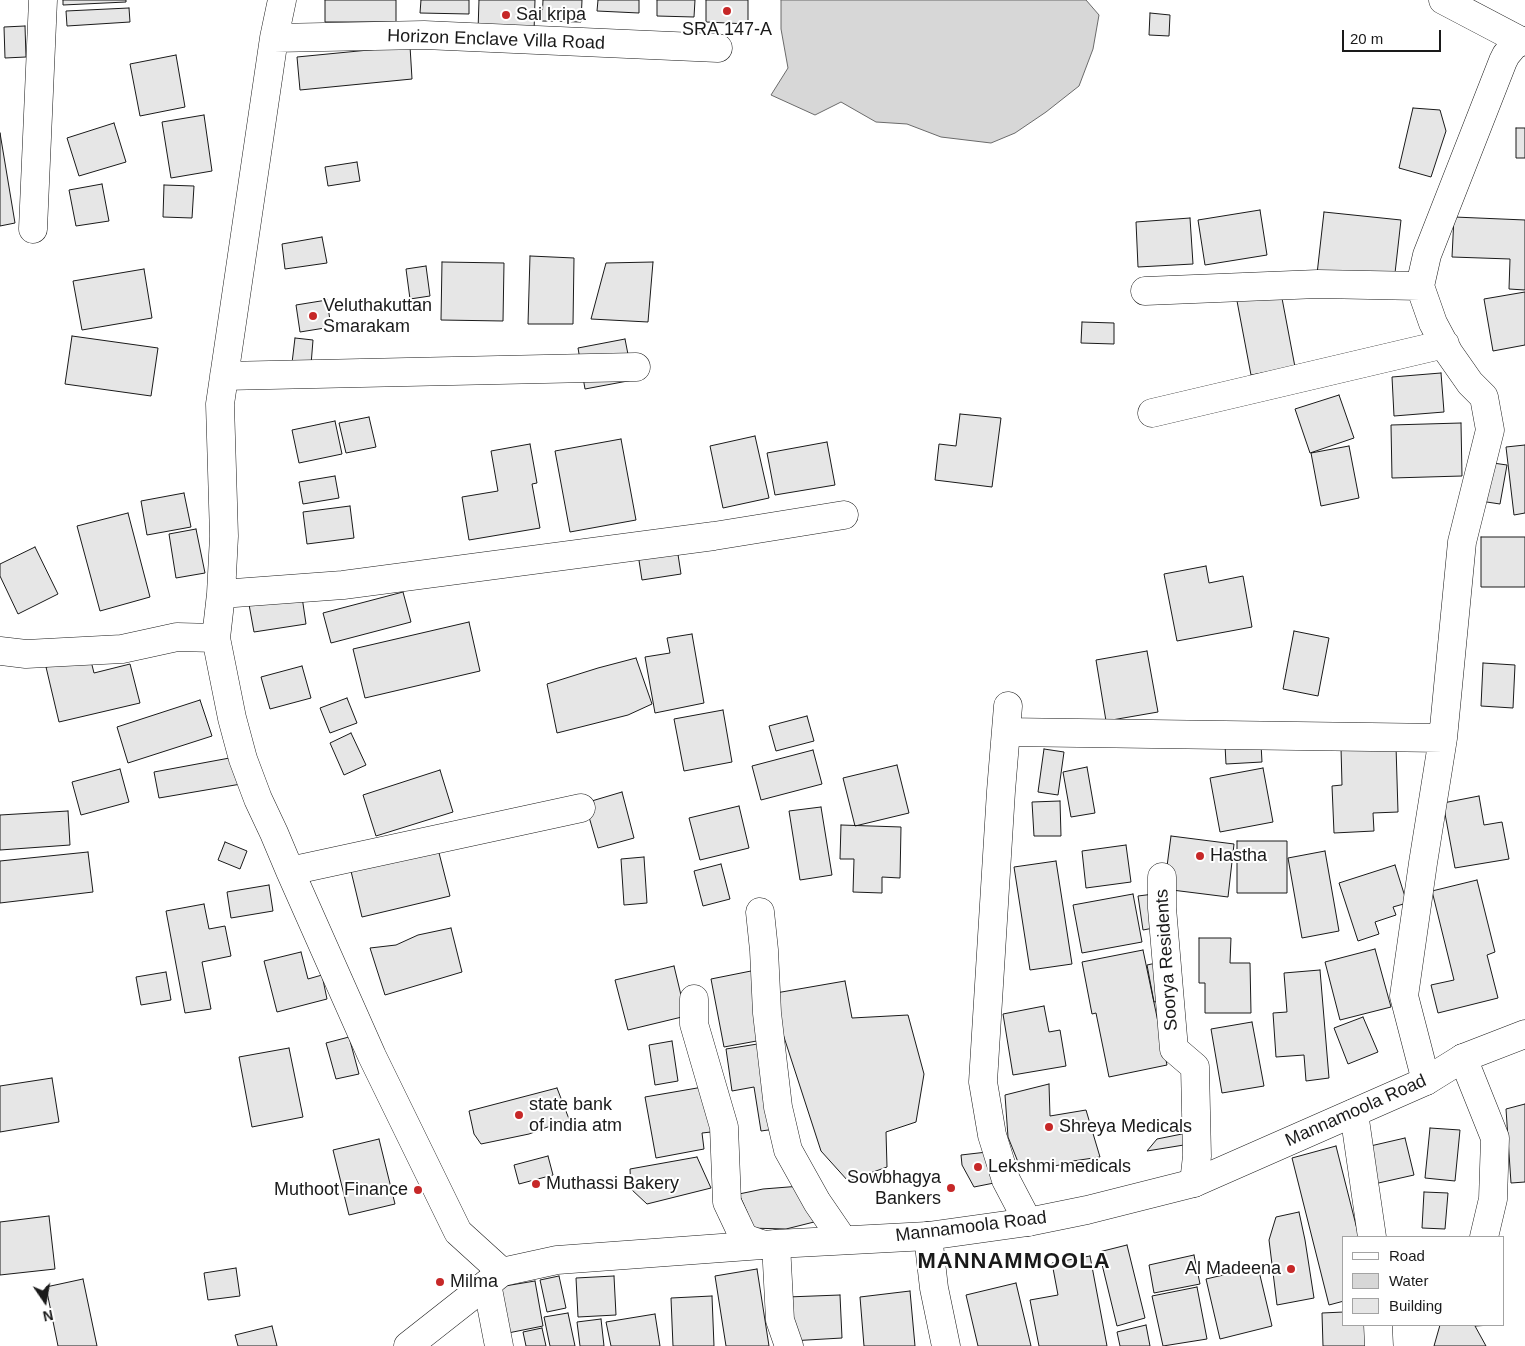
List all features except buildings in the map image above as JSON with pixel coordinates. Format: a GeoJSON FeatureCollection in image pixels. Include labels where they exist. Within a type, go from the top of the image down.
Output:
{"type":"FeatureCollection","features":[{"type":"Feature","properties":{"kind":"street"},"geometry":{"type":"LineString","coordinates":[[33,229],[43,0]]}},
{"type":"Feature","properties":{"kind":"street"},"geometry":{"type":"LineString","coordinates":[[282,0],[274,38],[220,404],[224,536],[221,594],[216,638],[232,718],[243,759],[258,800],[372,1056],[458,1232],[494,1278],[499,1346]]}},
{"type":"Feature","properties":{"kind":"street"},"geometry":{"type":"LineString","coordinates":[[1443,0],[1523,41]]}},
{"type":"Feature","properties":{"kind":"street","name":"Horizon Enclave Villa Road"},"geometry":{"type":"LineString","coordinates":[[274,38],[424,35],[718,48]]}},
{"type":"Feature","properties":{"kind":"street"},"geometry":{"type":"LineString","coordinates":[[1426,1081],[1404,996],[1443,738],[1462,542],[1490,430],[1484,397],[1470,383],[1445,344],[1433,323],[1420,286],[1427,256],[1503,61],[1515,44],[1523,41]]}},
{"type":"Feature","properties":{"kind":"street"},"geometry":{"type":"LineString","coordinates":[[1145,291],[1318,284],[1420,286]]}},
{"type":"Feature","properties":{"kind":"street"},"geometry":{"type":"LineString","coordinates":[[1152,413],[1445,344]]}},
{"type":"Feature","properties":{"kind":"street"},"geometry":{"type":"LineString","coordinates":[[224,376],[636,367]]}},
{"type":"Feature","properties":{"kind":"street"},"geometry":{"type":"LineString","coordinates":[[221,594],[343,585],[714,536],[844,515]]}},
{"type":"Feature","properties":{"kind":"street"},"geometry":{"type":"LineString","coordinates":[[0,651],[26,654],[122,649],[177,637],[216,638]]}},
{"type":"Feature","properties":{"kind":"street"},"geometry":{"type":"LineString","coordinates":[[1028,1222],[1006,1180],[992,1135],[983,1082],[1007,719],[1443,738]]}},
{"type":"Feature","properties":{"kind":"street"},"geometry":{"type":"LineString","coordinates":[[290,871],[581,808]]}},
{"type":"Feature","properties":{"kind":"street","name":"Soorya Residents"},"geometry":{"type":"LineString","coordinates":[[1162,876],[1162,908],[1174,1049],[1195,1067],[1197,1156],[1194,1183]]}},
{"type":"Feature","properties":{"kind":"street"},"geometry":{"type":"LineString","coordinates":[[760,912],[764,950],[766,1013],[778,1107],[788,1150],[817,1202],[843,1240]]}},
{"type":"Feature","properties":{"kind":"street"},"geometry":{"type":"LineString","coordinates":[[694,999],[694,1024],[724,1127],[727,1202],[744,1238],[770,1244],[780,1320],[789,1346]]}},
{"type":"Feature","properties":{"kind":"street","name":"Mannamoola Road"},"geometry":{"type":"LineString","coordinates":[[411,1345],[494,1278],[557,1260],[770,1244],[928,1236],[1028,1222],[1086,1210],[1194,1183],[1426,1081],[1463,1058],[1525,1034]]}},
{"type":"Feature","properties":{"kind":"street"},"geometry":{"type":"LineString","coordinates":[[1463,1058],[1494,1138],[1493,1199],[1484,1236]]}},
{"type":"Feature","properties":{"kind":"street"},"geometry":{"type":"LineString","coordinates":[[1354,1113],[1372,1236]]}},
{"type":"Feature","properties":{"kind":"street"},"geometry":{"type":"LineString","coordinates":[[928,1236],[934,1288],[946,1346]]}},
{"type":"Feature","properties":{"kind":"street"},"geometry":{"type":"LineString","coordinates":[[1378,1326],[1379,1346]]}},
{"type":"Feature","properties":{"kind":"water"},"geometry":{"type":"Polygon","coordinates":[[[781,0],[1086,0],[1099,15],[1093,49],[1079,86],[1015,133],[991,143],[941,137],[907,124],[876,122],[841,102],[815,115],[771,95],[788,68],[781,29],[781,0]]]}},
{"type":"Feature","properties":{"kind":"place","name":"SRA 147-A"},"geometry":{"type":"Point","coordinates":[727,11]}},
{"type":"Feature","properties":{"kind":"place","name":"Sai kripa"},"geometry":{"type":"Point","coordinates":[506,15]}},
{"type":"Feature","properties":{"kind":"place","name":"Veluthakuttan Smarakam"},"geometry":{"type":"Point","coordinates":[313,316]}},
{"type":"Feature","properties":{"kind":"place","name":"Hastha"},"geometry":{"type":"Point","coordinates":[1200,856]}},
{"type":"Feature","properties":{"kind":"place","name":"state bank of india atm"},"geometry":{"type":"Point","coordinates":[519,1115]}},
{"type":"Feature","properties":{"kind":"place","name":"Shreya Medicals"},"geometry":{"type":"Point","coordinates":[1049,1127]}},
{"type":"Feature","properties":{"kind":"place","name":"Lekshmi medicals"},"geometry":{"type":"Point","coordinates":[978,1167]}},
{"type":"Feature","properties":{"kind":"place","name":"Muthassi Bakery"},"geometry":{"type":"Point","coordinates":[536,1184]}},
{"type":"Feature","properties":{"kind":"place","name":"Sowbhagya Bankers"},"geometry":{"type":"Point","coordinates":[951,1188]}},
{"type":"Feature","properties":{"kind":"place","name":"Muthoot Finance"},"geometry":{"type":"Point","coordinates":[418,1190]}},
{"type":"Feature","properties":{"kind":"place","name":"Al Madeena"},"geometry":{"type":"Point","coordinates":[1291,1269]}},
{"type":"Feature","properties":{"kind":"place","name":"Milma"},"geometry":{"type":"Point","coordinates":[440,1282]}},
{"type":"Feature","properties":{"kind":"district","name":"MANNAMMOOLA"},"geometry":{"type":"Point","coordinates":[1014,1262]}}]}
